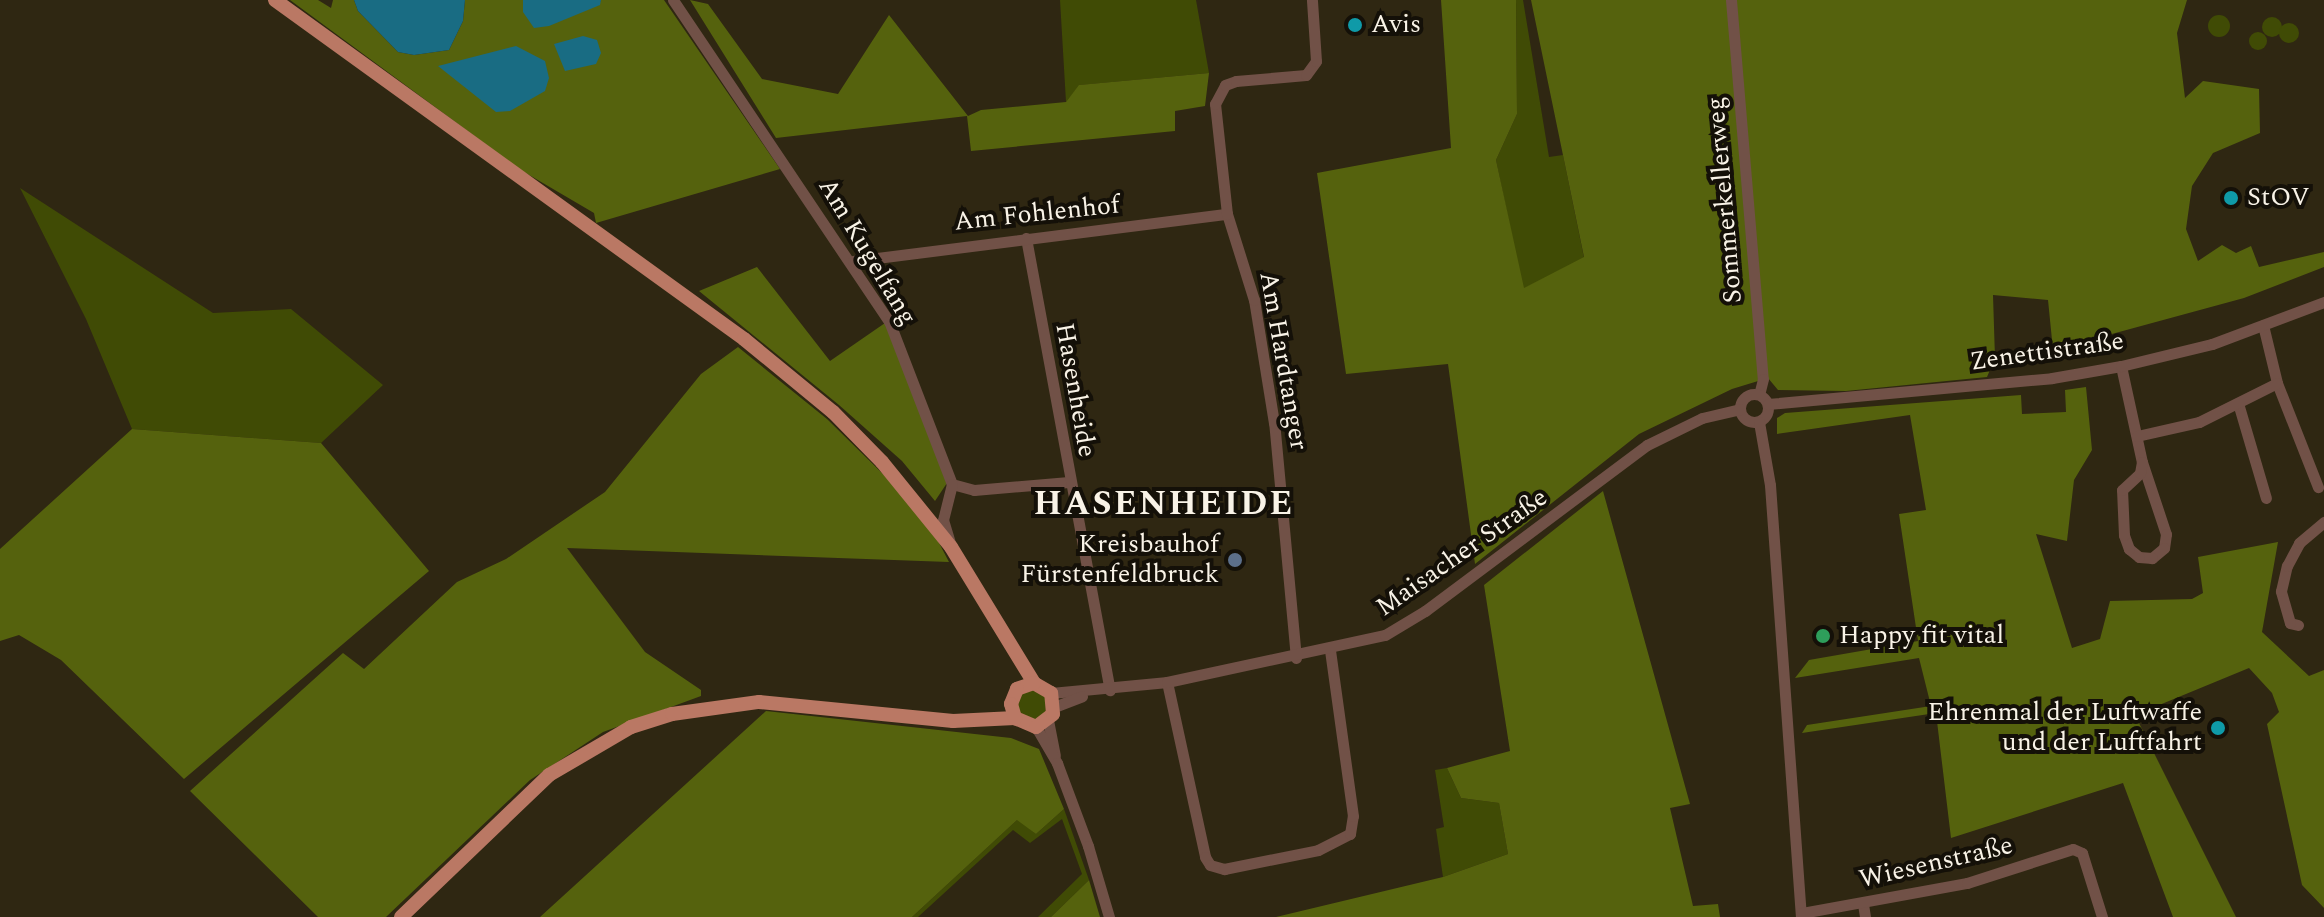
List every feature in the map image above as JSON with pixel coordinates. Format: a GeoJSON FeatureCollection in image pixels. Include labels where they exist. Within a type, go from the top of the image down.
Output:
{"type":"FeatureCollection","features":[{"type":"Feature","properties":{"kind":"main road"},"geometry":{"type":"LineString","coordinates":[[275,0],[755,348],[833,412],[951,547],[1008,646],[1034,683],[1047,712],[976,721],[747,702],[706,706],[631,727],[549,775],[401,917]]}},
{"type":"Feature","properties":{"kind":"main road"},"geometry":{"type":"LineString","coordinates":[[1008,646],[1015,718]]}},
{"type":"Feature","properties":{"kind":"main road"},"geometry":{"type":"LineString","coordinates":[[976,721],[1034,683]]}},
{"type":"Feature","properties":{"kind":"street","name":"Am Kugelfang"},"geometry":{"type":"LineString","coordinates":[[673,0],[853,261],[889,321],[952,484]]}},
{"type":"Feature","properties":{"kind":"street","name":"Am Hardtanger"},"geometry":{"type":"LineString","coordinates":[[1296,658],[1270,400],[1254,300],[1227,214],[1216,122],[1216,95],[1225,85],[1300,77],[1314,67],[1312,0]]}},
{"type":"Feature","properties":{"kind":"street","name":"Sommerkellerweg"},"geometry":{"type":"LineString","coordinates":[[1731,0],[1764,399]]}},
{"type":"Feature","properties":{"kind":"street","name":"Am Fohlenhof"},"geometry":{"type":"LineString","coordinates":[[853,261],[1227,214]]}},
{"type":"Feature","properties":{"kind":"street","name":"Hasenheide"},"geometry":{"type":"LineString","coordinates":[[1026,238],[1110,690]]}},
{"type":"Feature","properties":{"kind":"street","name":"Zenettistraße"},"geometry":{"type":"LineString","coordinates":[[1764,399],[2052,378],[2121,366],[2212,344],[2324,302]]}},
{"type":"Feature","properties":{"kind":"street"},"geometry":{"type":"LineString","coordinates":[[2263,325],[2277,383],[2318,487]]}},
{"type":"Feature","properties":{"kind":"street"},"geometry":{"type":"LineString","coordinates":[[2121,366],[2142,462],[2166,534],[2164,548],[2152,558],[2139,557],[2129,549],[2124,535],[2122,490],[2140,473],[2142,462]]}},
{"type":"Feature","properties":{"kind":"street"},"geometry":{"type":"LineString","coordinates":[[2137,436],[2199,422],[2277,383]]}},
{"type":"Feature","properties":{"kind":"street"},"geometry":{"type":"LineString","coordinates":[[1747,396],[1764,399],[1767,414],[1759,422],[1745,419],[1740,409],[1747,396]]}},
{"type":"Feature","properties":{"kind":"street"},"geometry":{"type":"LineString","coordinates":[[2238,403],[2266,498]]}},
{"type":"Feature","properties":{"kind":"street","name":"Maisacher Straße"},"geometry":{"type":"LineString","coordinates":[[1047,712],[1090,693],[1296,658],[1385,635],[1412,620],[1666,433],[1740,409]]}},
{"type":"Feature","properties":{"kind":"street"},"geometry":{"type":"LineString","coordinates":[[1759,422],[1770,485],[1802,915]]}},
{"type":"Feature","properties":{"kind":"street"},"geometry":{"type":"LineString","coordinates":[[951,547],[943,520],[952,484],[974,490],[1069,482]]}},
{"type":"Feature","properties":{"kind":"street"},"geometry":{"type":"LineString","coordinates":[[2298,625],[2290,623],[2281,591],[2287,566],[2299,543],[2324,522]]}},
{"type":"Feature","properties":{"kind":"street"},"geometry":{"type":"LineString","coordinates":[[1167,682],[1205,857],[1210,865],[1224,869],[1318,850],[1350,834],[1353,816],[1330,651]]}},
{"type":"Feature","properties":{"kind":"street"},"geometry":{"type":"LineString","coordinates":[[1047,712],[1057,763],[1109,917]]}},
{"type":"Feature","properties":{"kind":"street","name":"Wiesenstraße"},"geometry":{"type":"LineString","coordinates":[[1802,915],[1864,911],[2079,849],[2102,917]]}},
{"type":"Feature","properties":{"kind":"green space"},"geometry":{"type":"Polygon","coordinates":[[[290,0],[318,0],[331,8],[333,0],[354,0],[358,11],[398,52],[414,55],[449,50],[463,21],[465,0],[523,0],[523,12],[599,5],[601,0],[664,0],[780,169],[596,223],[594,213],[519,169],[290,0]]]}},
{"type":"Feature","properties":{"kind":"green space"},"geometry":{"type":"Polygon","coordinates":[[[690,0],[708,4],[762,79],[838,94],[889,15],[968,116],[981,110],[1066,102],[1079,85],[1209,73],[1205,106],[1175,111],[1175,131],[971,151],[967,116],[776,138],[690,0]]]}},
{"type":"Feature","properties":{"kind":"green space"},"geometry":{"type":"Polygon","coordinates":[[[1060,0],[1196,0],[1209,73],[1080,85],[1066,102],[1060,0]]]}},
{"type":"Feature","properties":{"kind":"green space"},"geometry":{"type":"Polygon","coordinates":[[[1441,0],[1516,0],[1517,114],[1496,160],[1524,288],[1584,257],[1531,0],[2187,0],[2177,33],[2185,98],[2203,81],[2259,89],[2260,133],[2213,153],[2192,186],[2186,229],[2198,261],[2222,245],[2236,253],[2251,246],[2259,267],[2324,252],[2324,267],[2244,298],[2053,350],[2048,300],[1993,295],[1995,358],[1987,377],[1846,391],[1778,390],[1768,378],[1732,389],[1639,434],[1475,564],[1448,364],[1346,374],[1317,173],[1451,148],[1441,0]]]}},
{"type":"Feature","properties":{"kind":"green space"},"geometry":{"type":"Polygon","coordinates":[[[1516,0],[1523,0],[1549,157],[1563,155],[1584,258],[1523,289],[1496,160],[1517,114],[1516,0]]]}},
{"type":"Feature","properties":{"kind":"green space"},"geometry":{"type":"Polygon","coordinates":[[[2219,15],[2227,18],[2230,26],[2227,34],[2219,37],[2211,34],[2208,26],[2211,18],[2219,15]]]}},
{"type":"Feature","properties":{"kind":"green space"},"geometry":{"type":"Polygon","coordinates":[[[2272,17],[2279,20],[2282,27],[2279,34],[2272,37],[2265,34],[2262,27],[2265,20],[2272,17]]]}},
{"type":"Feature","properties":{"kind":"green space"},"geometry":{"type":"Polygon","coordinates":[[[2289,23],[2296,26],[2299,33],[2296,40],[2289,43],[2282,40],[2279,33],[2282,26],[2289,23]]]}},
{"type":"Feature","properties":{"kind":"green space"},"geometry":{"type":"Polygon","coordinates":[[[2258,32],[2267,41],[2258,50],[2249,41],[2258,32]]]}},
{"type":"Feature","properties":{"kind":"green space"},"geometry":{"type":"Polygon","coordinates":[[[20,188],[213,313],[291,309],[383,385],[321,443],[132,429],[86,319],[20,188]]]}},
{"type":"Feature","properties":{"kind":"green space"},"geometry":{"type":"Polygon","coordinates":[[[757,267],[830,361],[885,323],[947,483],[935,501],[902,461],[839,405],[699,291],[757,267]]]}},
{"type":"Feature","properties":{"kind":"green space"},"geometry":{"type":"Polygon","coordinates":[[[738,347],[827,419],[885,476],[937,539],[949,562],[567,548],[645,652],[701,690],[701,696],[603,732],[530,780],[386,917],[318,917],[190,791],[343,653],[364,669],[457,582],[506,559],[605,492],[701,374],[738,347]]]}},
{"type":"Feature","properties":{"kind":"green space"},"geometry":{"type":"Polygon","coordinates":[[[2086,387],[2092,450],[2074,480],[2067,541],[2036,534],[2072,648],[2100,639],[2110,601],[2192,599],[2203,593],[2198,557],[2278,542],[2262,632],[2309,676],[2324,670],[2324,908],[2302,885],[2267,724],[2279,712],[2272,693],[2249,668],[2135,715],[2236,917],[2173,917],[2123,783],[1951,838],[1936,713],[1802,733],[1807,725],[1931,706],[1919,658],[1795,678],[1809,660],[1918,641],[1899,514],[1926,510],[1910,415],[1777,434],[1777,418],[1785,413],[2021,395],[2022,414],[2066,412],[2065,390],[2086,387]]]}},
{"type":"Feature","properties":{"kind":"green space"},"geometry":{"type":"Polygon","coordinates":[[[132,429],[321,443],[429,571],[184,779],[61,660],[19,635],[0,641],[0,549],[132,429]]]}},
{"type":"Feature","properties":{"kind":"green space"},"geometry":{"type":"Polygon","coordinates":[[[1603,491],[1690,804],[1670,808],[1693,906],[1718,904],[1720,917],[1276,917],[1443,877],[1508,854],[1499,803],[1461,798],[1447,768],[1510,751],[1484,585],[1603,491]]]}},
{"type":"Feature","properties":{"kind":"green space"},"geometry":{"type":"Polygon","coordinates":[[[1025,689],[1045,693],[1046,713],[1032,721],[1018,713],[1017,697],[1025,689]]]}},
{"type":"Feature","properties":{"kind":"green space"},"geometry":{"type":"Polygon","coordinates":[[[766,711],[1011,738],[1039,749],[1064,809],[1036,834],[1017,820],[912,917],[540,917],[766,711]]]}},
{"type":"Feature","properties":{"kind":"green space"},"geometry":{"type":"Polygon","coordinates":[[[1447,768],[1461,798],[1499,803],[1508,854],[1443,877],[1436,829],[1444,827],[1435,770],[1447,768]]]}},
{"type":"Feature","properties":{"kind":"green space"},"geometry":{"type":"Polygon","coordinates":[[[1064,809],[1089,880],[1051,917],[1038,917],[1082,874],[1062,819],[1030,843],[1013,830],[918,917],[912,917],[1018,819],[1036,834],[1064,809]]]}},
{"type":"Feature","properties":{"kind":"green space"},"geometry":{"type":"Polygon","coordinates":[[[1089,880],[1100,917],[1051,917],[1089,880]]]}},
{"type":"Feature","properties":{"kind":"water"},"geometry":{"type":"Polygon","coordinates":[[[354,0],[465,0],[463,21],[449,50],[414,55],[398,52],[358,11],[354,0]]]}},
{"type":"Feature","properties":{"kind":"water"},"geometry":{"type":"Polygon","coordinates":[[[523,0],[601,0],[600,5],[549,26],[534,28],[523,12],[523,0]]]}},
{"type":"Feature","properties":{"kind":"water"},"geometry":{"type":"Polygon","coordinates":[[[583,36],[597,40],[601,53],[596,64],[565,71],[554,44],[583,36]]]}},
{"type":"Feature","properties":{"kind":"water"},"geometry":{"type":"Polygon","coordinates":[[[516,46],[545,61],[549,78],[545,91],[510,111],[496,112],[438,66],[516,46]]]}},
{"type":"Feature","properties":{"kind":"place","name":"Avis"},"geometry":{"type":"Point","coordinates":[1355,25]}},
{"type":"Feature","properties":{"kind":"place","name":"StOV"},"geometry":{"type":"Point","coordinates":[2231,198]}},
{"type":"Feature","properties":{"kind":"place","name":"Kreisbauhof Fürstenfeldbruck"},"geometry":{"type":"Point","coordinates":[1235,560]}},
{"type":"Feature","properties":{"kind":"place","name":"Happy fit vital"},"geometry":{"type":"Point","coordinates":[1823,636]}},
{"type":"Feature","properties":{"kind":"place","name":"Ehrenmal der Luftwaffe und der Luftfahrt"},"geometry":{"type":"Point","coordinates":[2218,728]}},
{"type":"Feature","properties":{"kind":"district","name":"HASENHEIDE"},"geometry":{"type":"Point","coordinates":[1164,505]}}]}
